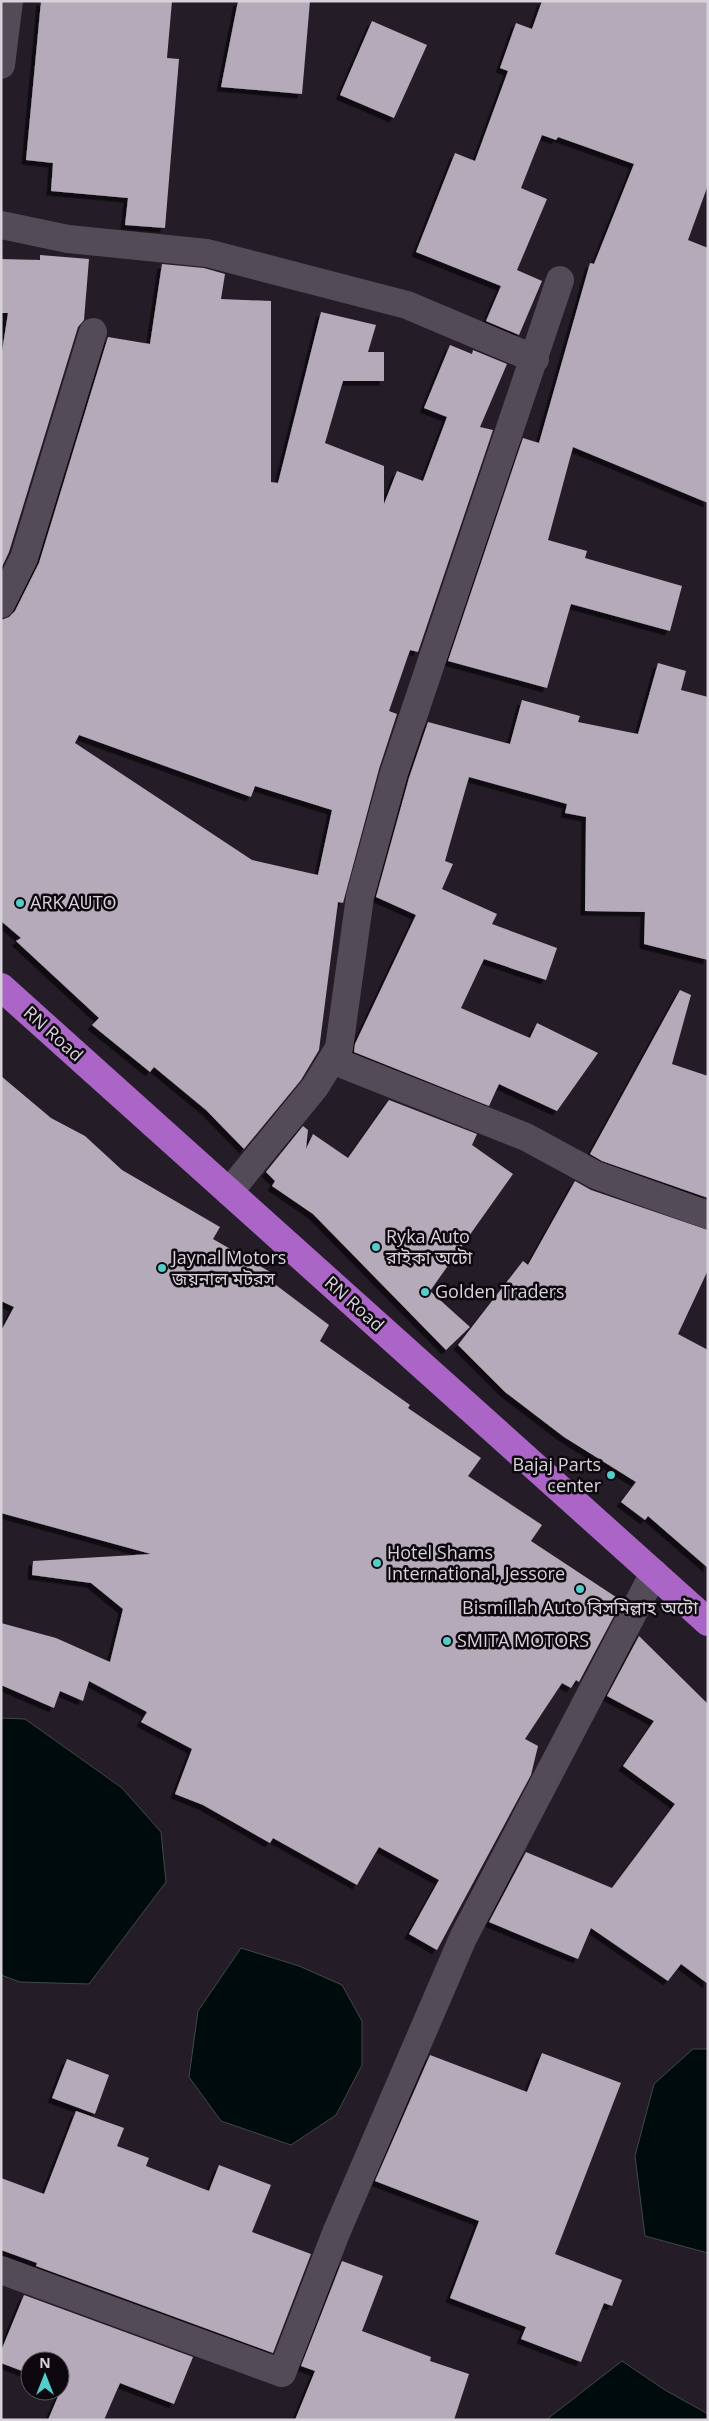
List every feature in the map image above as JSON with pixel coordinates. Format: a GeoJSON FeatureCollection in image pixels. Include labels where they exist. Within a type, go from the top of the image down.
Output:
{"type":"FeatureCollection","features":[{"type":"Feature","properties":{"kind":"highway","name":"RN Road"},"geometry":{"type":"LineString","coordinates":[[1,987],[708,1622]]}},
{"type":"Feature","properties":{"kind":"street"},"geometry":{"type":"LineString","coordinates":[[1,65],[9,1]]}},
{"type":"Feature","properties":{"kind":"street"},"geometry":{"type":"LineString","coordinates":[[1,225],[68,239],[207,253],[407,304],[535,359]]}},
{"type":"Feature","properties":{"kind":"street"},"geometry":{"type":"LineString","coordinates":[[229,1192],[315,1087],[338,1048],[360,897],[394,773],[463,564],[535,359],[560,280]]}},
{"type":"Feature","properties":{"kind":"street"},"geometry":{"type":"LineString","coordinates":[[1,604],[24,558],[93,332]]}},
{"type":"Feature","properties":{"kind":"street"},"geometry":{"type":"LineString","coordinates":[[332,1060],[526,1137],[596,1175],[708,1215]]}},
{"type":"Feature","properties":{"kind":"street"},"geometry":{"type":"LineString","coordinates":[[1,2270],[282,2373],[336,2233],[463,1938],[654,1574]]}},
{"type":"Feature","properties":{"kind":"shaded area"},"geometry":{"type":"Polygon","coordinates":[[[1,1718],[25,1719],[122,1788],[161,1832],[166,1882],[89,1984],[20,1982],[1,1975],[1,1718]]]}},
{"type":"Feature","properties":{"kind":"shaded area"},"geometry":{"type":"Polygon","coordinates":[[[241,1948],[299,1966],[342,1985],[362,2021],[362,2065],[336,2115],[291,2145],[221,2121],[189,2077],[198,2011],[241,1948]]]}},
{"type":"Feature","properties":{"kind":"shaded area"},"geometry":{"type":"Polygon","coordinates":[[[693,2049],[708,2049],[708,2253],[645,2236],[635,2156],[654,2084],[693,2049]]]}},
{"type":"Feature","properties":{"kind":"shaded area"},"geometry":{"type":"Polygon","coordinates":[[[622,2361],[665,2390],[708,2414],[708,2420],[546,2420],[622,2361]]]}},
{"type":"Feature","properties":{"kind":"building"},"geometry":{"type":"Polygon","coordinates":[[[41,1],[172,1],[167,58],[179,59],[165,228],[125,225],[128,198],[51,191],[53,163],[26,160],[41,1]]]}},
{"type":"Feature","properties":{"kind":"building"},"geometry":{"type":"Polygon","coordinates":[[[238,1],[310,1],[302,94],[221,87],[238,1]]]}},
{"type":"Feature","properties":{"kind":"building"},"geometry":{"type":"Polygon","coordinates":[[[542,1],[708,1],[708,185],[688,240],[708,248],[708,503],[573,447],[548,540],[587,551],[585,558],[682,586],[670,631],[571,604],[547,688],[448,661],[523,438],[539,443],[590,263],[594,264],[634,164],[558,137],[556,140],[542,135],[521,188],[547,199],[517,270],[542,281],[519,335],[486,321],[501,286],[416,252],[455,153],[475,161],[508,71],[500,68],[516,23],[532,29],[542,1]]]}},
{"type":"Feature","properties":{"kind":"building"},"geometry":{"type":"Polygon","coordinates":[[[372,21],[427,45],[394,118],[340,95],[372,21]]]}},
{"type":"Feature","properties":{"kind":"building"},"geometry":{"type":"Polygon","coordinates":[[[40,255],[89,259],[84,320],[78,327],[9,552],[1,569],[1,358],[8,313],[1,313],[1,259],[40,260],[40,255]]]}},
{"type":"Feature","properties":{"kind":"building"},"geometry":{"type":"Polygon","coordinates":[[[162,264],[204,268],[225,274],[221,299],[271,301],[271,482],[278,483],[321,312],[376,325],[368,352],[384,352],[384,381],[343,381],[325,443],[384,466],[384,504],[397,471],[423,481],[447,417],[424,408],[450,345],[472,354],[473,350],[507,364],[480,427],[493,430],[418,652],[410,650],[389,711],[397,714],[379,769],[343,903],[338,902],[319,1050],[301,1080],[244,1149],[206,1110],[154,1067],[150,1072],[92,1025],[99,1018],[16,941],[21,938],[1,921],[1,620],[9,617],[15,611],[39,563],[108,337],[150,344],[162,264]],[[79,735],[75,743],[252,860],[318,875],[332,810],[255,786],[251,797],[79,735]]]}},
{"type":"Feature","properties":{"kind":"building"},"geometry":{"type":"Polygon","coordinates":[[[658,663],[686,671],[681,690],[708,697],[708,960],[644,944],[645,912],[585,911],[586,817],[565,813],[567,804],[469,777],[445,861],[453,864],[442,889],[497,914],[492,924],[557,948],[546,980],[484,959],[461,1008],[530,1038],[537,1023],[598,1053],[557,1111],[499,1084],[489,1106],[354,1052],[355,1044],[416,915],[376,897],[409,778],[428,722],[510,744],[522,700],[580,716],[578,722],[638,734],[658,663]]]}},
{"type":"Feature","properties":{"kind":"building"},"geometry":{"type":"Polygon","coordinates":[[[680,990],[691,995],[672,1064],[708,1076],[708,1198],[602,1161],[590,1154],[680,990]]]}},
{"type":"Feature","properties":{"kind":"building"},"geometry":{"type":"Polygon","coordinates":[[[1,1076],[51,1118],[85,1136],[122,1170],[220,1227],[213,1239],[272,1273],[268,1279],[329,1325],[320,1341],[410,1405],[408,1408],[481,1458],[468,1476],[542,1525],[531,1541],[622,1601],[579,1682],[576,1680],[571,1688],[562,1683],[525,1739],[538,1746],[531,1775],[437,1950],[409,1934],[439,1880],[379,1847],[357,1885],[273,1838],[270,1843],[203,1805],[175,1794],[192,1749],[141,1722],[147,1712],[89,1681],[83,1701],[60,1691],[54,1708],[1,1685],[1,1623],[56,1638],[110,1662],[123,1609],[91,1583],[32,1575],[33,1561],[151,1554],[1,1513],[1,1331],[14,1307],[1,1301],[1,1076]]]}},
{"type":"Feature","properties":{"kind":"building"},"geometry":{"type":"Polygon","coordinates":[[[389,1100],[477,1134],[472,1145],[513,1174],[430,1291],[470,1327],[446,1350],[313,1214],[272,1186],[275,1181],[266,1172],[303,1126],[308,1130],[306,1149],[313,1134],[348,1158],[389,1100]]]}},
{"type":"Feature","properties":{"kind":"building"},"geometry":{"type":"Polygon","coordinates":[[[575,1181],[591,1190],[708,1230],[708,1270],[678,1334],[708,1350],[708,1568],[648,1516],[645,1520],[621,1502],[636,1482],[564,1437],[505,1392],[458,1345],[523,1261],[528,1265],[575,1181]]]}},
{"type":"Feature","properties":{"kind":"building"},"geometry":{"type":"Polygon","coordinates":[[[639,1636],[708,1704],[708,1984],[681,1964],[668,1981],[591,1928],[578,1959],[489,1922],[526,1852],[612,1888],[675,1804],[623,1766],[654,1721],[607,1696],[639,1636]]]}},
{"type":"Feature","properties":{"kind":"building"},"geometry":{"type":"Polygon","coordinates":[[[542,2053],[621,2083],[555,2254],[622,2280],[612,2306],[604,2303],[581,2362],[521,2339],[526,2327],[450,2298],[479,2221],[375,2181],[430,2055],[527,2092],[542,2053]]]}},
{"type":"Feature","properties":{"kind":"building"},"geometry":{"type":"Polygon","coordinates":[[[67,2059],[109,2075],[95,2114],[52,2098],[67,2059]]]}},
{"type":"Feature","properties":{"kind":"building"},"geometry":{"type":"Polygon","coordinates":[[[76,2111],[124,2128],[117,2146],[149,2158],[146,2166],[209,2191],[219,2165],[271,2185],[252,2232],[311,2254],[273,2353],[36,2266],[37,2263],[1,2250],[1,2178],[44,2194],[76,2111]]]}},
{"type":"Feature","properties":{"kind":"building"},"geometry":{"type":"Polygon","coordinates":[[[342,2261],[383,2276],[362,2331],[431,2357],[430,2361],[469,2374],[454,2420],[295,2420],[315,2371],[301,2366],[342,2261]]]}},
{"type":"Feature","properties":{"kind":"building"},"geometry":{"type":"Polygon","coordinates":[[[24,2295],[193,2357],[174,2404],[120,2383],[104,2420],[48,2420],[56,2401],[70,2401],[70,2351],[20,2351],[20,2370],[1,2363],[1,2351],[24,2295]]]}},
{"type":"Feature","properties":{"kind":"place","name":"ARK AUTO"},"geometry":{"type":"Point","coordinates":[20,903]}},
{"type":"Feature","properties":{"kind":"place","name":"Ryka Auto রাইকা অটো"},"geometry":{"type":"Point","coordinates":[376,1247]}},
{"type":"Feature","properties":{"kind":"place","name":"Jaynal Motors জয়নাল মটরস"},"geometry":{"type":"Point","coordinates":[162,1268]}},
{"type":"Feature","properties":{"kind":"place","name":"Golden Traders"},"geometry":{"type":"Point","coordinates":[425,1292]}},
{"type":"Feature","properties":{"kind":"place","name":"Bajaj Parts center"},"geometry":{"type":"Point","coordinates":[611,1475]}},
{"type":"Feature","properties":{"kind":"place","name":"Hotel Shams International, Jessore"},"geometry":{"type":"Point","coordinates":[377,1563]}},
{"type":"Feature","properties":{"kind":"place","name":"Bismillah Auto বিসমিল্লাহ অটো"},"geometry":{"type":"Point","coordinates":[580,1589]}},
{"type":"Feature","properties":{"kind":"place","name":"SMITA MOTORS"},"geometry":{"type":"Point","coordinates":[447,1641]}}]}
